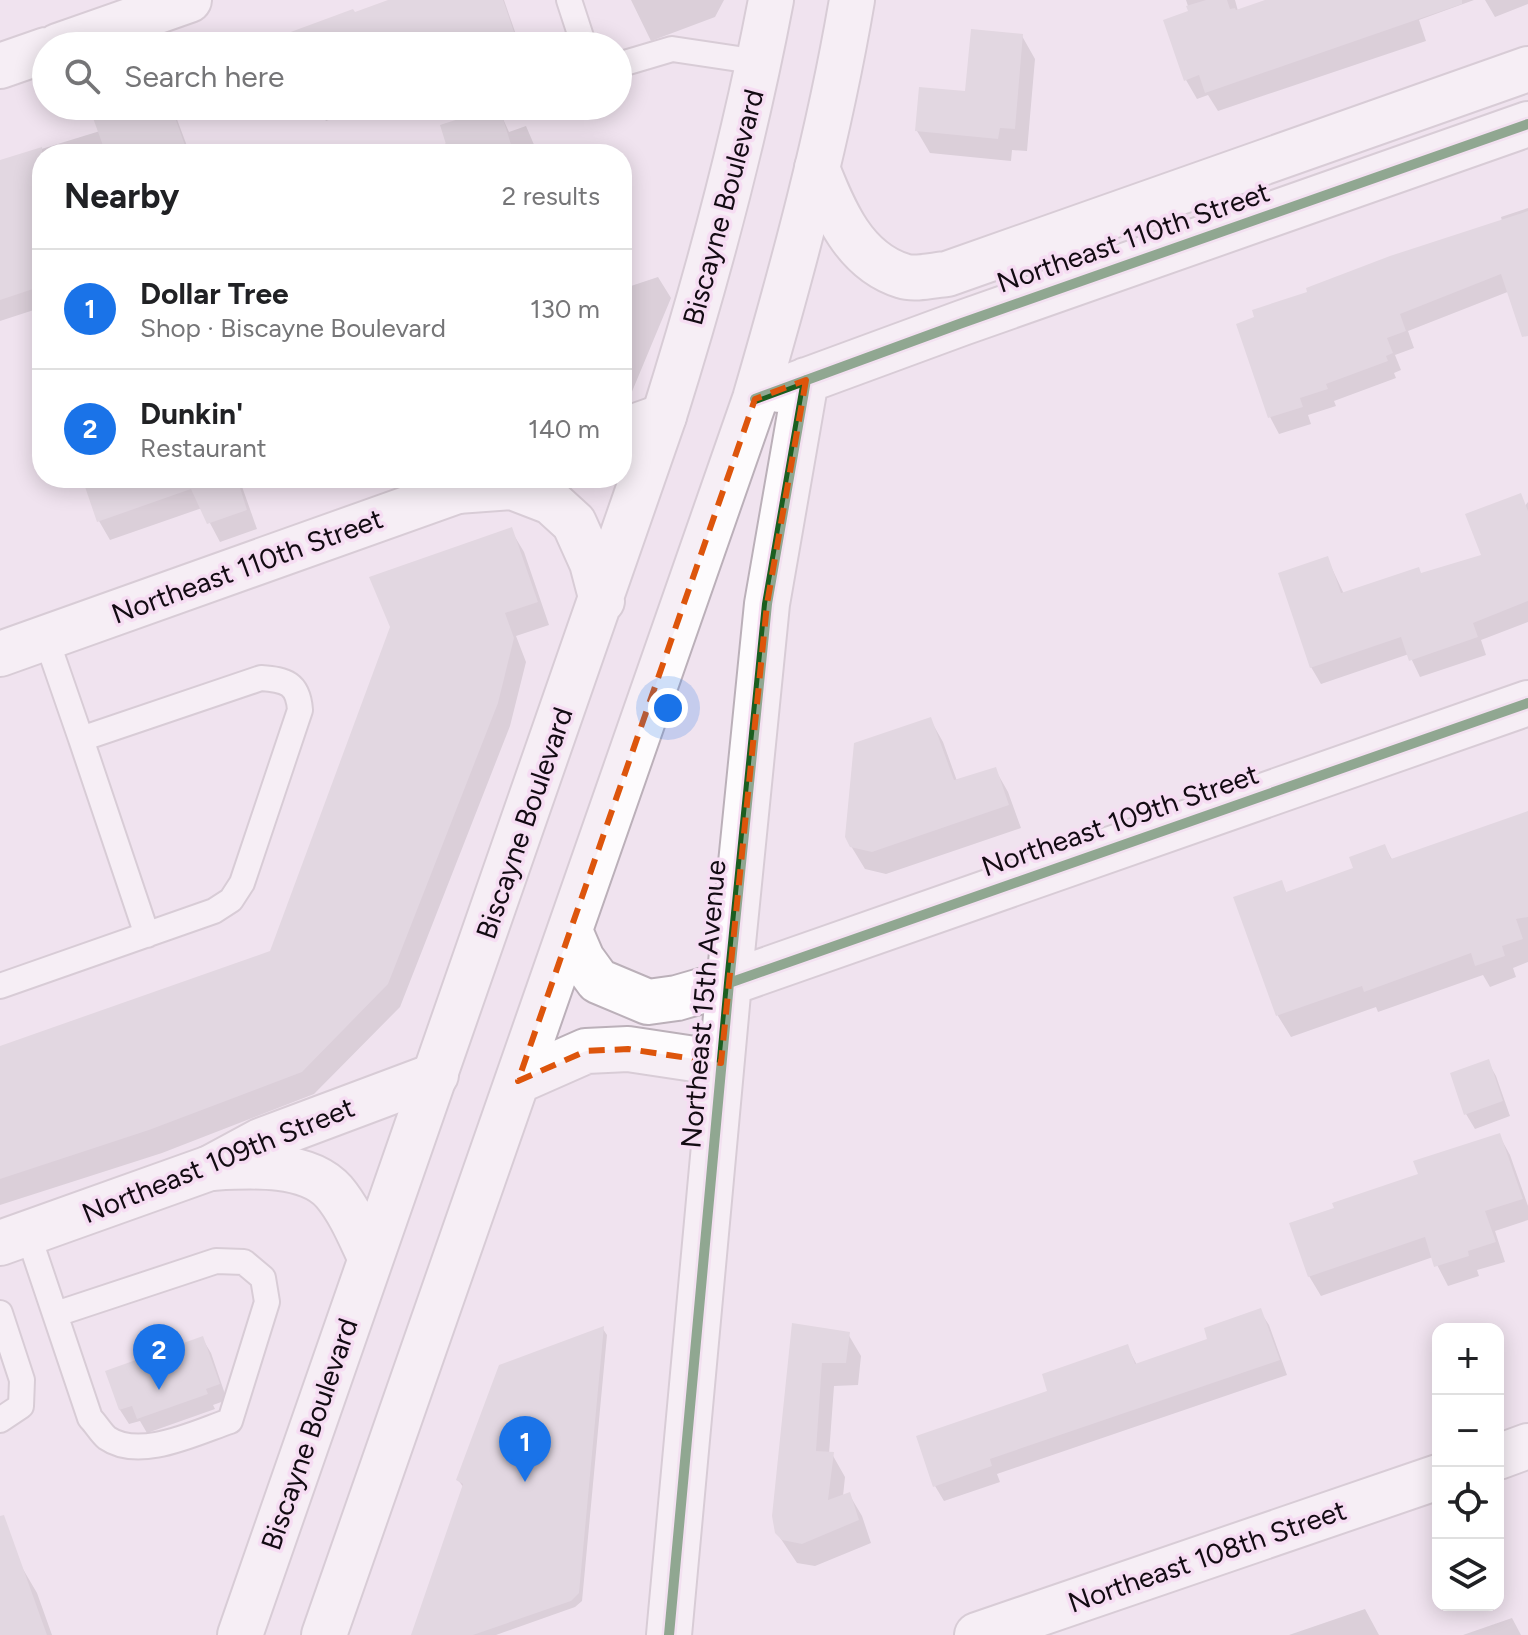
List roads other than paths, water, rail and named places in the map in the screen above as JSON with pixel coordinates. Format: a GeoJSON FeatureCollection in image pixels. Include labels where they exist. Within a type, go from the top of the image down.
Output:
{"type":"FeatureCollection","features":[{"type":"Feature","properties":{"kind":"street"},"geometry":{"type":"LineString","coordinates":[[98,32],[189,0]]}},
{"type":"Feature","properties":{"kind":"street","name":"Biscayne Boulevard"},"geometry":{"type":"LineString","coordinates":[[240,1635],[664,416],[721,224],[771,0]]}},
{"type":"Feature","properties":{"kind":"street"},"geometry":{"type":"LineString","coordinates":[[324,1635],[755,399],[817,168],[852,0]]}},
{"type":"Feature","properties":{"kind":"street"},"geometry":{"type":"LineString","coordinates":[[0,66],[32,55]]}},
{"type":"Feature","properties":{"kind":"street","name":"Northeast 110th Street"},"geometry":{"type":"LineString","coordinates":[[817,168],[830,202],[848,235],[875,262],[906,278],[947,274],[1528,69]]}},
{"type":"Feature","properties":{"kind":"street","name":"Northeast 110th Street"},"geometry":{"type":"LineString","coordinates":[[755,399],[1528,124]]}},
{"type":"Feature","properties":{"kind":"street","name":"Northeast 15th Avenue"},"geometry":{"type":"LineString","coordinates":[[669,1635],[767,604],[806,380]]}},
{"type":"Feature","properties":{"kind":"street"},"geometry":{"type":"LineString","coordinates":[[632,427],[664,416]]}},
{"type":"Feature","properties":{"kind":"street","name":"Northeast 110th Street"},"geometry":{"type":"LineString","coordinates":[[0,654],[468,488]]}},
{"type":"Feature","properties":{"kind":"street","name":"Northeast 110th Street"},"geometry":{"type":"LineString","coordinates":[[515,488],[551,502],[574,523],[592,563],[602,601]]}},
{"type":"Feature","properties":{"kind":"street","name":"Northeast 109th Street"},"geometry":{"type":"LineString","coordinates":[[570,931],[582,959],[598,981],[648,1002],[677,998],[729,983],[1528,703]]}},
{"type":"Feature","properties":{"kind":"street"},"geometry":{"type":"LineString","coordinates":[[518,1081],[586,1051],[628,1049],[721,1063]]}},
{"type":"Feature","properties":{"kind":"street","name":"Northeast 109th Street"},"geometry":{"type":"LineString","coordinates":[[14,1239],[210,1168],[260,1141],[436,1075]]}},
{"type":"Feature","properties":{"kind":"street"},"geometry":{"type":"LineString","coordinates":[[210,1168],[266,1166],[306,1175],[328,1187],[354,1222],[370,1257]]}},
{"type":"Feature","properties":{"kind":"street"},"geometry":{"type":"LineString","coordinates":[[1504,1455],[1528,1446]]}},
{"type":"Feature","properties":{"kind":"street","name":"Northeast 108th Street"},"geometry":{"type":"LineString","coordinates":[[977,1635],[1432,1479]]}},
{"type":"Feature","properties":{"kind":"lane"},"geometry":{"type":"LineString","coordinates":[[569,0],[579,32]]}},
{"type":"Feature","properties":{"kind":"lane"},"geometry":{"type":"LineString","coordinates":[[632,61],[672,49],[759,62]]}},
{"type":"Feature","properties":{"kind":"lane"},"geometry":{"type":"LineString","coordinates":[[947,274],[962,323]]}},
{"type":"Feature","properties":{"kind":"lane"},"geometry":{"type":"LineString","coordinates":[[46,638],[147,935]]}},
{"type":"Feature","properties":{"kind":"lane"},"geometry":{"type":"LineString","coordinates":[[0,986],[214,911],[231,900],[242,883],[300,710],[299,695],[291,684],[261,678],[81,739]]}},
{"type":"Feature","properties":{"kind":"lane"},"geometry":{"type":"LineString","coordinates":[[14,1239],[56,1314],[90,1418],[108,1438],[131,1446],[157,1446],[230,1421],[267,1302],[263,1278],[244,1262],[216,1261],[56,1314]]}},
{"type":"Feature","properties":{"kind":"lane"},"geometry":{"type":"LineString","coordinates":[[0,1313],[22,1380],[21,1406],[0,1420]]}},
{"type":"Feature","properties":{"kind":"place","name":"Dunkin'"},"geometry":{"type":"Point","coordinates":[159,1390]}},
{"type":"Feature","properties":{"kind":"place","name":"Dollar Tree"},"geometry":{"type":"Point","coordinates":[525,1482]}}]}
